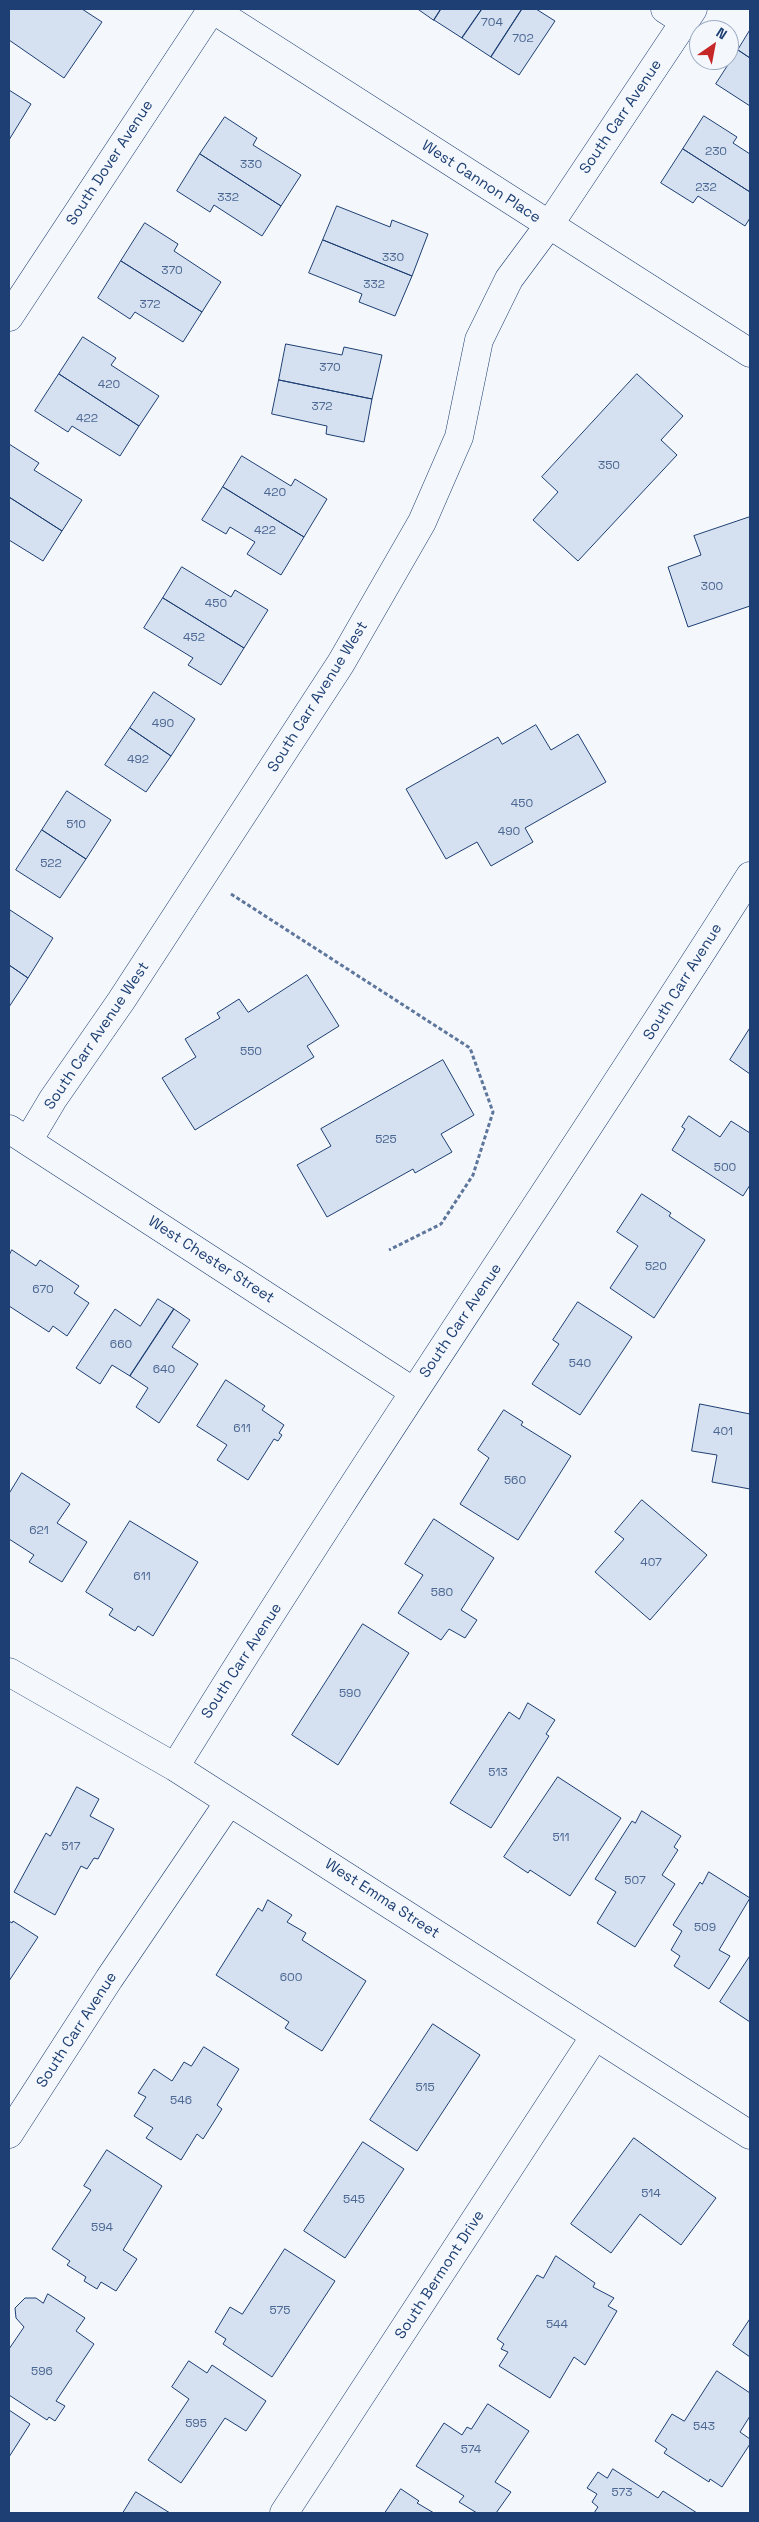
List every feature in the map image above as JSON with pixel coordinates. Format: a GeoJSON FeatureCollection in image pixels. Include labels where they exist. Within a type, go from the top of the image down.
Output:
{"type":"FeatureCollection","features":[{"type":"Feature","properties":{"kind":"street","name":"West Cannon Place"},"geometry":{"type":"LineString","coordinates":[[212,9],[750,353]]}},
{"type":"Feature","properties":{"kind":"street","name":"South Dover Avenue"},"geometry":{"type":"LineString","coordinates":[[9,317],[212,9]]}},
{"type":"Feature","properties":{"kind":"street","name":"South Carr Avenue"},"geometry":{"type":"LineString","coordinates":[[549,225],[681,13]]}},
{"type":"Feature","properties":{"kind":"street","name":"South Carr Avenue West"},"geometry":{"type":"LineString","coordinates":[[18,1135],[53,1098],[122,1001],[341,663],[422,522],[459,437],[479,340],[509,279],[549,225]]}},
{"type":"Feature","properties":{"kind":"street","name":"South Carr Avenue"},"geometry":{"type":"LineString","coordinates":[[175,1768],[414,1392],[619,1082],[750,876]]}},
{"type":"Feature","properties":{"kind":"street","name":"West Chester Street"},"geometry":{"type":"LineString","coordinates":[[18,1135],[414,1392]]}},
{"type":"Feature","properties":{"kind":"street","name":"West Emma Street"},"geometry":{"type":"LineString","coordinates":[[9,1672],[175,1768],[750,2135]]}},
{"type":"Feature","properties":{"kind":"street","name":"South Carr Avenue"},"geometry":{"type":"LineString","coordinates":[[9,2134],[115,1971],[229,1802]]}},
{"type":"Feature","properties":{"kind":"street","name":"South Bermont Drive"},"geometry":{"type":"LineString","coordinates":[[284,2513],[595,2036]]}},
{"type":"Feature","properties":{"kind":"path"},"geometry":{"type":"LineString","coordinates":[[203,877],[470,1048],[493,1112],[473,1174],[441,1224],[389,1250]]}},
{"type":"Feature","properties":{"kind":"building"},"geometry":{"type":"Polygon","coordinates":[[[9,9],[82,9],[102,22],[64,78],[9,40],[9,9]]]}},
{"type":"Feature","properties":{"kind":"building"},"geometry":{"type":"Polygon","coordinates":[[[418,9],[441,9],[434,20],[418,9]]]}},
{"type":"Feature","properties":{"kind":"building"},"geometry":{"type":"Polygon","coordinates":[[[441,9],[482,9],[462,38],[434,20],[441,9]]]}},
{"type":"Feature","properties":{"kind":"building"},"geometry":{"type":"Polygon","coordinates":[[[482,9],[522,9],[491,57],[462,38],[482,9]]]}},
{"type":"Feature","properties":{"kind":"building"},"geometry":{"type":"Polygon","coordinates":[[[522,9],[536,9],[555,21],[519,75],[491,57],[522,9]]]}},
{"type":"Feature","properties":{"kind":"building"},"geometry":{"type":"Polygon","coordinates":[[[750,30],[750,58],[739,51],[750,30]]]}},
{"type":"Feature","properties":{"kind":"building"},"geometry":{"type":"Polygon","coordinates":[[[739,51],[750,58],[750,106],[716,84],[725,70],[739,70],[739,51]]]}},
{"type":"Feature","properties":{"kind":"building"},"geometry":{"type":"Polygon","coordinates":[[[9,90],[31,104],[9,140],[9,90]]]}},
{"type":"Feature","properties":{"kind":"building"},"geometry":{"type":"Polygon","coordinates":[[[704,116],[737,137],[733,143],[750,154],[750,192],[683,149],[704,116]]]}},
{"type":"Feature","properties":{"kind":"building"},"geometry":{"type":"Polygon","coordinates":[[[225,117],[257,138],[253,145],[301,175],[281,206],[200,154],[225,117]]]}},
{"type":"Feature","properties":{"kind":"building"},"geometry":{"type":"Polygon","coordinates":[[[683,149],[750,192],[750,218],[745,226],[698,196],[693,203],[661,183],[683,149]]]}},
{"type":"Feature","properties":{"kind":"building"},"geometry":{"type":"Polygon","coordinates":[[[200,154],[281,206],[262,236],[214,205],[210,212],[177,191],[200,154]]]}},
{"type":"Feature","properties":{"kind":"building"},"geometry":{"type":"Polygon","coordinates":[[[337,206],[390,227],[392,220],[428,234],[412,276],[323,240],[337,206]]]}},
{"type":"Feature","properties":{"kind":"building"},"geometry":{"type":"Polygon","coordinates":[[[145,223],[178,244],[174,251],[221,282],[202,312],[121,261],[145,223]]]}},
{"type":"Feature","properties":{"kind":"building"},"geometry":{"type":"Polygon","coordinates":[[[323,240],[412,276],[395,316],[359,302],[362,294],[309,273],[323,240]]]}},
{"type":"Feature","properties":{"kind":"building"},"geometry":{"type":"Polygon","coordinates":[[[121,261],[202,312],[183,342],[135,312],[130,319],[98,298],[121,261]]]}},
{"type":"Feature","properties":{"kind":"building"},"geometry":{"type":"Polygon","coordinates":[[[83,337],[116,358],[111,365],[159,396],[139,426],[59,374],[83,337]]]}},
{"type":"Feature","properties":{"kind":"building"},"geometry":{"type":"Polygon","coordinates":[[[286,344],[342,355],[344,347],[382,355],[372,399],[279,380],[286,344]]]}},
{"type":"Feature","properties":{"kind":"building"},"geometry":{"type":"Polygon","coordinates":[[[59,374],[139,426],[120,456],[72,426],[68,432],[35,411],[59,374]]]}},
{"type":"Feature","properties":{"kind":"building"},"geometry":{"type":"Polygon","coordinates":[[[637,374],[683,416],[661,440],[677,455],[578,561],[533,520],[558,492],[542,477],[637,374]]]}},
{"type":"Feature","properties":{"kind":"building"},"geometry":{"type":"Polygon","coordinates":[[[279,380],[372,399],[364,442],[326,434],[327,426],[272,414],[279,380]]]}},
{"type":"Feature","properties":{"kind":"building"},"geometry":{"type":"Polygon","coordinates":[[[9,444],[39,463],[34,470],[82,500],[62,531],[9,497],[9,444]]]}},
{"type":"Feature","properties":{"kind":"building"},"geometry":{"type":"Polygon","coordinates":[[[242,456],[291,486],[295,479],[327,499],[304,537],[223,487],[242,456]]]}},
{"type":"Feature","properties":{"kind":"building"},"geometry":{"type":"Polygon","coordinates":[[[223,487],[304,537],[281,575],[247,554],[255,542],[230,527],[226,534],[202,520],[223,487]]]}},
{"type":"Feature","properties":{"kind":"building"},"geometry":{"type":"Polygon","coordinates":[[[9,497],[62,531],[43,561],[9,540],[9,497]]]}},
{"type":"Feature","properties":{"kind":"building"},"geometry":{"type":"Polygon","coordinates":[[[750,517],[750,606],[688,627],[668,567],[701,555],[694,536],[750,517]]]}},
{"type":"Feature","properties":{"kind":"building"},"geometry":{"type":"Polygon","coordinates":[[[182,567],[231,597],[235,590],[268,610],[244,648],[163,598],[182,567]]]}},
{"type":"Feature","properties":{"kind":"building"},"geometry":{"type":"Polygon","coordinates":[[[163,598],[244,648],[221,685],[188,665],[193,658],[144,628],[163,598]]]}},
{"type":"Feature","properties":{"kind":"building"},"geometry":{"type":"Polygon","coordinates":[[[154,692],[195,719],[171,756],[130,728],[154,692]]]}},
{"type":"Feature","properties":{"kind":"building"},"geometry":{"type":"Polygon","coordinates":[[[536,725],[551,750],[578,734],[606,782],[525,828],[533,842],[491,866],[477,842],[446,859],[406,789],[498,737],[502,744],[536,725]]]}},
{"type":"Feature","properties":{"kind":"building"},"geometry":{"type":"Polygon","coordinates":[[[130,728],[171,756],[146,792],[105,765],[130,728]]]}},
{"type":"Feature","properties":{"kind":"building"},"geometry":{"type":"Polygon","coordinates":[[[67,791],[111,820],[86,859],[42,830],[67,791]]]}},
{"type":"Feature","properties":{"kind":"building"},"geometry":{"type":"Polygon","coordinates":[[[42,830],[86,859],[60,898],[16,870],[42,830]]]}},
{"type":"Feature","properties":{"kind":"building"},"geometry":{"type":"Polygon","coordinates":[[[10,910],[53,938],[28,978],[9,965],[10,910]]]}},
{"type":"Feature","properties":{"kind":"building"},"geometry":{"type":"Polygon","coordinates":[[[9,965],[28,978],[9,1007],[9,965]]]}},
{"type":"Feature","properties":{"kind":"building"},"geometry":{"type":"Polygon","coordinates":[[[307,975],[339,1026],[307,1046],[314,1057],[195,1130],[162,1078],[196,1057],[185,1039],[220,1018],[217,1013],[239,999],[248,1012],[307,975]]]}},
{"type":"Feature","properties":{"kind":"building"},"geometry":{"type":"Polygon","coordinates":[[[750,1028],[750,1074],[730,1060],[750,1028]]]}},
{"type":"Feature","properties":{"kind":"building"},"geometry":{"type":"Polygon","coordinates":[[[443,1060],[474,1115],[441,1134],[452,1152],[415,1173],[413,1169],[327,1217],[297,1165],[331,1146],[321,1129],[443,1060]]]}},
{"type":"Feature","properties":{"kind":"building"},"geometry":{"type":"Polygon","coordinates":[[[689,1116],[720,1137],[731,1121],[750,1133],[750,1185],[743,1196],[672,1150],[685,1129],[682,1127],[689,1116]]]}},
{"type":"Feature","properties":{"kind":"building"},"geometry":{"type":"Polygon","coordinates":[[[642,1194],[671,1213],[669,1216],[705,1240],[654,1318],[610,1288],[638,1246],[617,1232],[642,1194]]]}},
{"type":"Feature","properties":{"kind":"building"},"geometry":{"type":"Polygon","coordinates":[[[12,1250],[36,1266],[40,1260],[79,1286],[74,1293],[89,1303],[67,1336],[53,1326],[49,1332],[9,1306],[9,1256],[12,1250]]]}},
{"type":"Feature","properties":{"kind":"building"},"geometry":{"type":"Polygon","coordinates":[[[158,1299],[174,1309],[130,1376],[112,1365],[100,1384],[76,1368],[115,1309],[140,1326],[158,1299]]]}},
{"type":"Feature","properties":{"kind":"building"},"geometry":{"type":"Polygon","coordinates":[[[578,1302],[632,1337],[580,1415],[532,1384],[559,1344],[553,1340],[578,1302]]]}},
{"type":"Feature","properties":{"kind":"building"},"geometry":{"type":"Polygon","coordinates":[[[174,1309],[190,1320],[172,1347],[198,1364],[159,1423],[136,1407],[148,1388],[130,1376],[174,1309]]]}},
{"type":"Feature","properties":{"kind":"building"},"geometry":{"type":"Polygon","coordinates":[[[226,1380],[265,1406],[262,1410],[284,1425],[279,1433],[282,1435],[278,1441],[274,1439],[248,1480],[217,1460],[227,1445],[197,1426],[226,1380]]]}},
{"type":"Feature","properties":{"kind":"building"},"geometry":{"type":"Polygon","coordinates":[[[700,1404],[750,1414],[750,1489],[712,1482],[717,1455],[692,1451],[700,1404]]]}},
{"type":"Feature","properties":{"kind":"building"},"geometry":{"type":"Polygon","coordinates":[[[504,1410],[523,1422],[521,1425],[571,1456],[518,1540],[460,1504],[489,1458],[478,1450],[504,1410]]]}},
{"type":"Feature","properties":{"kind":"building"},"geometry":{"type":"Polygon","coordinates":[[[22,1473],[70,1504],[57,1523],[87,1542],[62,1582],[29,1562],[34,1555],[9,1539],[9,1494],[22,1473]]]}},
{"type":"Feature","properties":{"kind":"building"},"geometry":{"type":"Polygon","coordinates":[[[642,1500],[707,1555],[650,1620],[595,1572],[624,1539],[615,1532],[642,1500]]]}},
{"type":"Feature","properties":{"kind":"building"},"geometry":{"type":"Polygon","coordinates":[[[434,1519],[494,1558],[461,1610],[477,1620],[465,1638],[449,1629],[441,1640],[398,1613],[423,1575],[405,1564],[434,1519]]]}},
{"type":"Feature","properties":{"kind":"building"},"geometry":{"type":"Polygon","coordinates":[[[130,1521],[198,1562],[153,1636],[138,1626],[135,1631],[109,1615],[113,1609],[86,1592],[130,1521]]]}},
{"type":"Feature","properties":{"kind":"building"},"geometry":{"type":"Polygon","coordinates":[[[363,1624],[409,1653],[338,1765],[292,1735],[363,1624]]]}},
{"type":"Feature","properties":{"kind":"building"},"geometry":{"type":"Polygon","coordinates":[[[528,1703],[555,1720],[546,1734],[549,1736],[491,1828],[450,1803],[509,1712],[519,1719],[528,1703]]]}},
{"type":"Feature","properties":{"kind":"building"},"geometry":{"type":"Polygon","coordinates":[[[558,1777],[621,1818],[570,1896],[530,1870],[528,1873],[504,1857],[558,1777]]]}},
{"type":"Feature","properties":{"kind":"building"},"geometry":{"type":"Polygon","coordinates":[[[77,1787],[99,1799],[90,1816],[114,1829],[98,1859],[94,1858],[87,1869],[81,1866],[55,1915],[14,1892],[46,1833],[50,1836],[77,1787]]]}},
{"type":"Feature","properties":{"kind":"building"},"geometry":{"type":"Polygon","coordinates":[[[642,1811],[681,1836],[674,1847],[678,1850],[662,1875],[675,1884],[635,1947],[597,1923],[616,1892],[595,1879],[632,1821],[635,1823],[642,1811]]]}},
{"type":"Feature","properties":{"kind":"building"},"geometry":{"type":"Polygon","coordinates":[[[709,1872],[750,1898],[719,1950],[730,1956],[709,1989],[674,1966],[680,1956],[671,1950],[682,1931],[673,1925],[700,1882],[702,1884],[709,1872]]]}},
{"type":"Feature","properties":{"kind":"building"},"geometry":{"type":"Polygon","coordinates":[[[268,1900],[292,1915],[287,1922],[306,1933],[302,1940],[366,1981],[322,2051],[285,2028],[289,2022],[216,1975],[258,1908],[262,1911],[268,1900]]]}},
{"type":"Feature","properties":{"kind":"building"},"geometry":{"type":"Polygon","coordinates":[[[9,1921],[12,1923],[13,1921],[38,1937],[9,1981],[9,1921]]]}},
{"type":"Feature","properties":{"kind":"building"},"geometry":{"type":"Polygon","coordinates":[[[750,1956],[750,2022],[720,2002],[750,1956]]]}},
{"type":"Feature","properties":{"kind":"building"},"geometry":{"type":"Polygon","coordinates":[[[433,2024],[480,2055],[417,2151],[370,2120],[433,2024]]]}},
{"type":"Feature","properties":{"kind":"building"},"geometry":{"type":"Polygon","coordinates":[[[204,2047],[239,2069],[217,2105],[222,2109],[203,2139],[197,2134],[181,2160],[146,2138],[153,2128],[134,2116],[146,2097],[138,2093],[154,2069],[172,2081],[184,2062],[191,2066],[204,2047]]]}},
{"type":"Feature","properties":{"kind":"building"},"geometry":{"type":"Polygon","coordinates":[[[634,2138],[716,2198],[681,2245],[640,2214],[611,2253],[571,2224],[634,2138]]]}},
{"type":"Feature","properties":{"kind":"building"},"geometry":{"type":"Polygon","coordinates":[[[363,2142],[404,2169],[345,2258],[304,2231],[363,2142]]]}},
{"type":"Feature","properties":{"kind":"building"},"geometry":{"type":"Polygon","coordinates":[[[107,2150],[162,2186],[123,2250],[137,2259],[116,2291],[101,2282],[97,2289],[84,2281],[86,2277],[67,2265],[70,2261],[52,2249],[91,2190],[84,2186],[107,2150]]]}},
{"type":"Feature","properties":{"kind":"building"},"geometry":{"type":"Polygon","coordinates":[[[285,2249],[335,2281],[272,2377],[223,2344],[226,2339],[215,2332],[230,2307],[242,2314],[285,2249]]]}},
{"type":"Feature","properties":{"kind":"building"},"geometry":{"type":"Polygon","coordinates":[[[556,2256],[595,2283],[593,2287],[614,2298],[608,2306],[617,2311],[585,2365],[574,2357],[550,2398],[499,2366],[508,2352],[501,2349],[504,2344],[497,2339],[537,2275],[543,2278],[556,2256]]]}},
{"type":"Feature","properties":{"kind":"building"},"geometry":{"type":"Polygon","coordinates":[[[48,2294],[85,2318],[76,2331],[94,2344],[56,2401],[65,2406],[55,2421],[49,2417],[47,2420],[9,2395],[9,2349],[24,2327],[16,2318],[15,2308],[25,2298],[36,2298],[43,2303],[48,2294]]]}},
{"type":"Feature","properties":{"kind":"building"},"geometry":{"type":"Polygon","coordinates":[[[750,2319],[750,2357],[733,2345],[750,2319]]]}},
{"type":"Feature","properties":{"kind":"building"},"geometry":{"type":"Polygon","coordinates":[[[189,2361],[207,2373],[212,2365],[266,2401],[246,2431],[225,2418],[181,2483],[148,2460],[189,2399],[172,2387],[189,2361]]]}},
{"type":"Feature","properties":{"kind":"building"},"geometry":{"type":"Polygon","coordinates":[[[717,2371],[750,2393],[750,2416],[740,2432],[750,2439],[750,2444],[722,2487],[710,2479],[709,2482],[664,2453],[667,2449],[655,2441],[672,2414],[684,2421],[717,2371]]]}},
{"type":"Feature","properties":{"kind":"building"},"geometry":{"type":"Polygon","coordinates":[[[488,2404],[529,2431],[495,2482],[511,2492],[496,2513],[477,2513],[459,2502],[464,2496],[416,2466],[444,2423],[462,2435],[467,2427],[471,2429],[488,2404]]]}},
{"type":"Feature","properties":{"kind":"building"},"geometry":{"type":"Polygon","coordinates":[[[9,2410],[30,2424],[9,2457],[9,2410]]]}},
{"type":"Feature","properties":{"kind":"building"},"geometry":{"type":"Polygon","coordinates":[[[613,2469],[658,2498],[663,2491],[697,2513],[594,2513],[598,2507],[592,2502],[597,2494],[587,2488],[598,2472],[607,2478],[613,2469]]]}},
{"type":"Feature","properties":{"kind":"building"},"geometry":{"type":"Polygon","coordinates":[[[401,2489],[419,2501],[417,2503],[434,2513],[385,2513],[401,2489]]]}},
{"type":"Feature","properties":{"kind":"building"},"geometry":{"type":"Polygon","coordinates":[[[136,2492],[170,2513],[123,2513],[136,2492]]]}}]}
